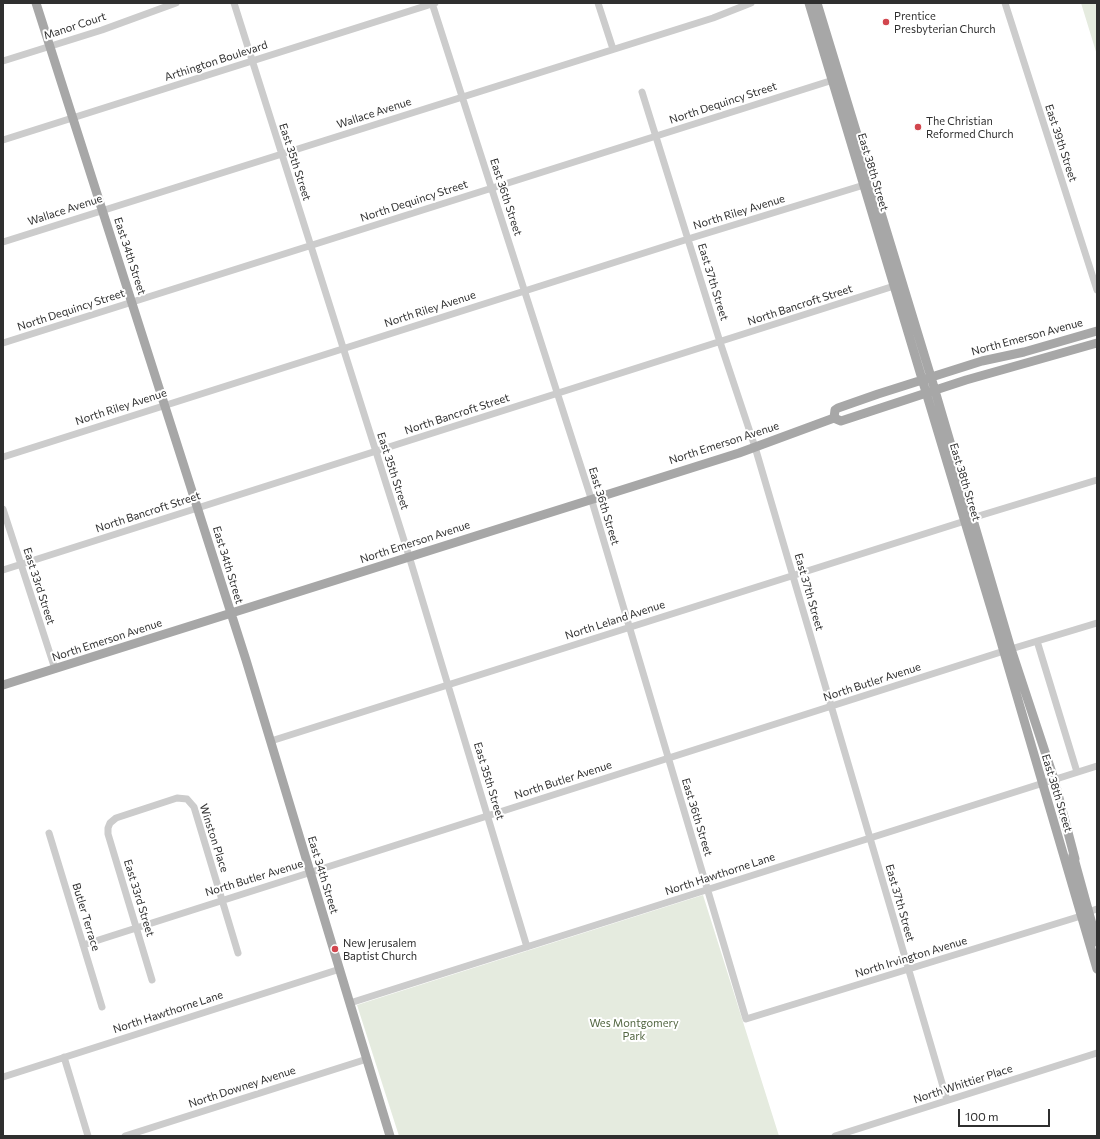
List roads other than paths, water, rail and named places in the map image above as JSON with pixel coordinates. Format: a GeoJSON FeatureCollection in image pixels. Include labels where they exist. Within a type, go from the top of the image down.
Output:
{"type":"FeatureCollection","features":[{"type":"Feature","properties":{"kind":"main road","name":"East 34th Street"},"geometry":{"type":"LineString","coordinates":[[36,3],[271,741],[390,1136]]}},
{"type":"Feature","properties":{"kind":"main road","name":"East 38th Street"},"geometry":{"type":"LineString","coordinates":[[809,3],[894,286],[927,378]]}},
{"type":"Feature","properties":{"kind":"main road","name":"East 38th Street"},"geometry":{"type":"LineString","coordinates":[[817,3],[1007,650],[1042,783],[1085,914],[1097,942]]}},
{"type":"Feature","properties":{"kind":"main road","name":"North Emerson Avenue"},"geometry":{"type":"LineString","coordinates":[[834,418],[835,410],[838,408],[927,378],[982,361],[1030,351],[1097,330]]}},
{"type":"Feature","properties":{"kind":"main road","name":"North Emerson Avenue"},"geometry":{"type":"LineString","coordinates":[[3,685],[755,447],[834,418],[841,421],[930,391],[1097,343]]}},
{"type":"Feature","properties":{"kind":"main road","name":"East 38th Street"},"geometry":{"type":"LineString","coordinates":[[1007,650],[1054,779],[1097,969]]}},
{"type":"Feature","properties":{"kind":"street","name":"Manor Court"},"geometry":{"type":"LineString","coordinates":[[3,61],[176,3]]}},
{"type":"Feature","properties":{"kind":"street","name":"East 35th Street"},"geometry":{"type":"LineString","coordinates":[[234,3],[280,154],[409,556],[527,947]]}},
{"type":"Feature","properties":{"kind":"street","name":"Arthington Boulevard"},"geometry":{"type":"LineString","coordinates":[[3,140],[433,3]]}},
{"type":"Feature","properties":{"kind":"street","name":"East 36th Street"},"geometry":{"type":"LineString","coordinates":[[433,3],[591,498],[746,1019]]}},
{"type":"Feature","properties":{"kind":"street"},"geometry":{"type":"LineString","coordinates":[[598,3],[612,49]]}},
{"type":"Feature","properties":{"kind":"street"},"geometry":{"type":"LineString","coordinates":[[730,3],[733,11]]}},
{"type":"Feature","properties":{"kind":"street","name":"Wallace Avenue"},"geometry":{"type":"LineString","coordinates":[[3,242],[733,11],[751,3]]}},
{"type":"Feature","properties":{"kind":"street","name":"East 39th Street"},"geometry":{"type":"LineString","coordinates":[[1005,3],[1097,290]]}},
{"type":"Feature","properties":{"kind":"street","name":"North Dequincy Street"},"geometry":{"type":"LineString","coordinates":[[3,343],[833,80]]}},
{"type":"Feature","properties":{"kind":"street","name":"East 37th Street"},"geometry":{"type":"LineString","coordinates":[[642,92],[720,342],[755,447],[947,1100]]}},
{"type":"Feature","properties":{"kind":"street","name":"North Riley Avenue"},"geometry":{"type":"LineString","coordinates":[[3,456],[688,239],[864,185]]}},
{"type":"Feature","properties":{"kind":"street","name":"North Bancroft Street"},"geometry":{"type":"LineString","coordinates":[[3,570],[894,286]]}},
{"type":"Feature","properties":{"kind":"street","name":"North Leland Avenue"},"geometry":{"type":"LineString","coordinates":[[271,741],[968,519],[1097,480]]}},
{"type":"Feature","properties":{"kind":"street","name":"East 33rd Street"},"geometry":{"type":"LineString","coordinates":[[3,509],[55,669]]}},
{"type":"Feature","properties":{"kind":"street","name":"North Butler Avenue"},"geometry":{"type":"LineString","coordinates":[[83,945],[1007,650],[1097,623]]}},
{"type":"Feature","properties":{"kind":"street"},"geometry":{"type":"LineString","coordinates":[[1037,641],[1077,772]]}},
{"type":"Feature","properties":{"kind":"street","name":"North Hawthorne Lane"},"geometry":{"type":"LineString","coordinates":[[350,1003],[1097,766]]}},
{"type":"Feature","properties":{"kind":"street","name":"East 33rd Street"},"geometry":{"type":"LineString","coordinates":[[152,980],[108,834],[110,823],[118,817],[177,798],[188,800]]}},
{"type":"Feature","properties":{"kind":"street","name":"Winston Place"},"geometry":{"type":"LineString","coordinates":[[188,800],[194,807],[238,953]]}},
{"type":"Feature","properties":{"kind":"street","name":"Butler Terrace"},"geometry":{"type":"LineString","coordinates":[[49,833],[102,1007]]}},
{"type":"Feature","properties":{"kind":"street","name":"North Irvington Avenue"},"geometry":{"type":"LineString","coordinates":[[746,1019],[1097,909]]}},
{"type":"Feature","properties":{"kind":"street","name":"North Hawthorne Lane"},"geometry":{"type":"LineString","coordinates":[[3,1077],[340,969]]}},
{"type":"Feature","properties":{"kind":"street","name":"North Whittier Place"},"geometry":{"type":"LineString","coordinates":[[835,1136],[1097,1053]]}},
{"type":"Feature","properties":{"kind":"street"},"geometry":{"type":"LineString","coordinates":[[64,1057],[88,1136]]}},
{"type":"Feature","properties":{"kind":"street","name":"North Downey Avenue"},"geometry":{"type":"LineString","coordinates":[[125,1136],[367,1059]]}},
{"type":"Feature","properties":{"kind":"place","name":"Prentice Presbyterian Church"},"geometry":{"type":"Point","coordinates":[886,22]}},
{"type":"Feature","properties":{"kind":"place","name":"The Christian Reformed Church"},"geometry":{"type":"Point","coordinates":[918,127]}},
{"type":"Feature","properties":{"kind":"place","name":"New Jerusalem Baptist Church"},"geometry":{"type":"Point","coordinates":[335,949]}},
{"type":"Feature","properties":{"kind":"park label","name":"Wes Montgomery Park"},"geometry":{"type":"Point","coordinates":[634,1029]}}]}
